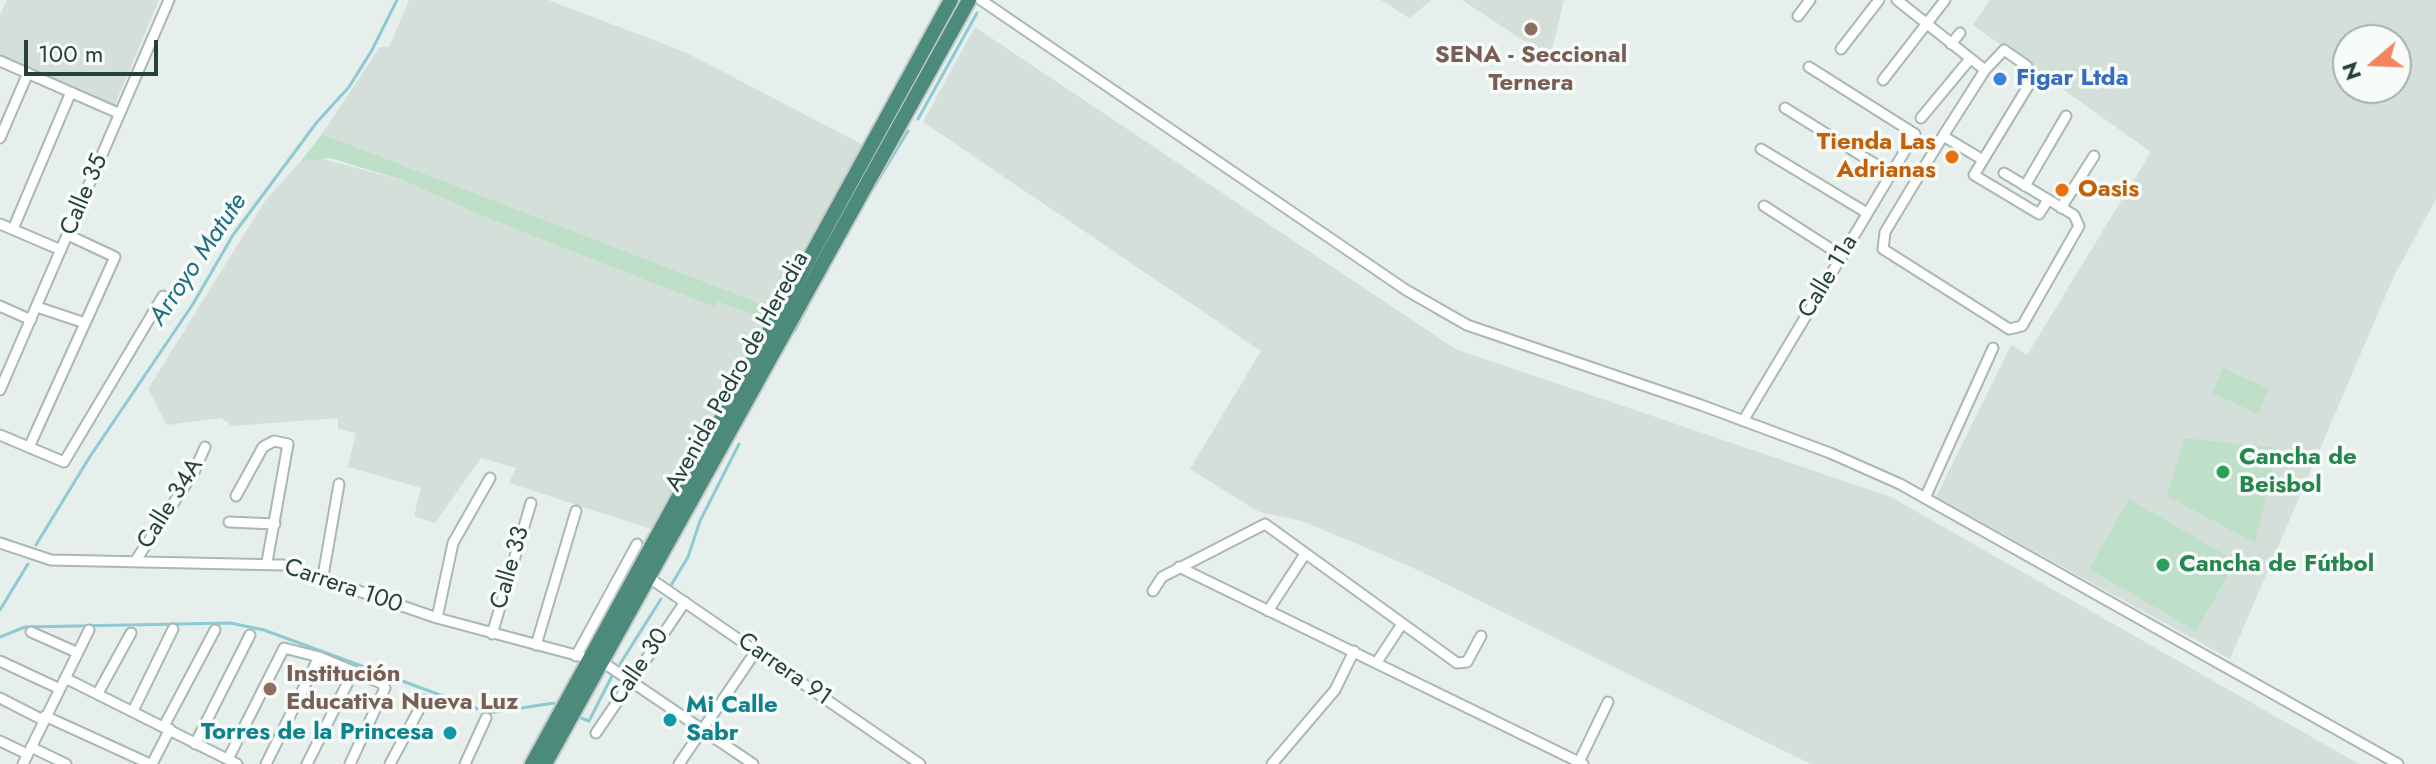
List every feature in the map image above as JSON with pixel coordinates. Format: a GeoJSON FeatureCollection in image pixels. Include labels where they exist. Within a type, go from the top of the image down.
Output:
{"type":"FeatureCollection","features":[{"type":"Feature","properties":{"kind":"highway","name":"Avenida Pedro de Heredia"},"geometry":{"type":"LineString","coordinates":[[532,764],[951,0]]}},
{"type":"Feature","properties":{"kind":"highway","name":"Avenida Pedro de Heredia"},"geometry":{"type":"LineString","coordinates":[[545,764],[588,658],[648,577],[969,0]]}},
{"type":"Feature","properties":{"kind":"street","name":"Calle 35"},"geometry":{"type":"LineString","coordinates":[[1,387],[169,0]]}},
{"type":"Feature","properties":{"kind":"street"},"geometry":{"type":"LineString","coordinates":[[981,0],[1406,290],[1467,325],[1830,453],[1925,498],[2398,764]]}},
{"type":"Feature","properties":{"kind":"street"},"geometry":{"type":"LineString","coordinates":[[1798,16],[1810,0]]}},
{"type":"Feature","properties":{"kind":"street"},"geometry":{"type":"LineString","coordinates":[[1841,49],[1879,0]]}},
{"type":"Feature","properties":{"kind":"street"},"geometry":{"type":"LineString","coordinates":[[1897,0],[1985,70]]}},
{"type":"Feature","properties":{"kind":"street"},"geometry":{"type":"LineString","coordinates":[[1883,80],[1945,0]]}},
{"type":"Feature","properties":{"kind":"street"},"geometry":{"type":"LineString","coordinates":[[1951,44],[1960,33]]}},
{"type":"Feature","properties":{"kind":"street"},"geometry":{"type":"LineString","coordinates":[[2004,173],[2074,215],[2079,226],[2027,321],[2016,329],[2009,329],[1983,314],[1886,253],[1882,244],[1943,136],[1999,51],[2007,50],[2027,66],[2031,77],[2028,87],[1974,175],[2039,214],[2048,200]]}},
{"type":"Feature","properties":{"kind":"street"},"geometry":{"type":"LineString","coordinates":[[1921,118],[1970,59]]}},
{"type":"Feature","properties":{"kind":"street"},"geometry":{"type":"LineString","coordinates":[[0,61],[118,113]]}},
{"type":"Feature","properties":{"kind":"street","name":"Calle 11a"},"geometry":{"type":"LineString","coordinates":[[1743,421],[1915,134],[1809,67]]}},
{"type":"Feature","properties":{"kind":"street"},"geometry":{"type":"LineString","coordinates":[[0,138],[28,73]]}},
{"type":"Feature","properties":{"kind":"street"},"geometry":{"type":"LineString","coordinates":[[13,229],[71,92]]}},
{"type":"Feature","properties":{"kind":"street"},"geometry":{"type":"LineString","coordinates":[[1785,108],[1891,174]]}},
{"type":"Feature","properties":{"kind":"street"},"geometry":{"type":"LineString","coordinates":[[2025,186],[2066,116]]}},
{"type":"Feature","properties":{"kind":"street"},"geometry":{"type":"LineString","coordinates":[[1943,136],[1983,160]]}},
{"type":"Feature","properties":{"kind":"street"},"geometry":{"type":"LineString","coordinates":[[1761,149],[1867,213]]}},
{"type":"Feature","properties":{"kind":"street"},"geometry":{"type":"LineString","coordinates":[[2061,208],[2094,156]]}},
{"type":"Feature","properties":{"kind":"street"},"geometry":{"type":"LineString","coordinates":[[1764,206],[1842,256]]}},
{"type":"Feature","properties":{"kind":"street"},"geometry":{"type":"LineString","coordinates":[[0,224],[61,250]]}},
{"type":"Feature","properties":{"kind":"street"},"geometry":{"type":"LineString","coordinates":[[30,445],[115,257],[68,235]]}},
{"type":"Feature","properties":{"kind":"street"},"geometry":{"type":"LineString","coordinates":[[0,435],[30,445],[64,462],[163,296]]}},
{"type":"Feature","properties":{"kind":"street"},"geometry":{"type":"LineString","coordinates":[[0,306],[31,320]]}},
{"type":"Feature","properties":{"kind":"street"},"geometry":{"type":"LineString","coordinates":[[37,307],[85,323]]}},
{"type":"Feature","properties":{"kind":"street"},"geometry":{"type":"LineString","coordinates":[[1925,498],[1993,348]]}},
{"type":"Feature","properties":{"kind":"street"},"geometry":{"type":"LineString","coordinates":[[236,496],[263,447],[274,441],[288,444],[267,562]]}},
{"type":"Feature","properties":{"kind":"street","name":"Calle 34A"},"geometry":{"type":"LineString","coordinates":[[136,560],[194,472],[205,447]]}},
{"type":"Feature","properties":{"kind":"street"},"geometry":{"type":"LineString","coordinates":[[437,618],[453,543],[490,478]]}},
{"type":"Feature","properties":{"kind":"street"},"geometry":{"type":"LineString","coordinates":[[323,576],[339,484]]}},
{"type":"Feature","properties":{"kind":"street","name":"Calle 33"},"geometry":{"type":"LineString","coordinates":[[492,634],[531,503]]}},
{"type":"Feature","properties":{"kind":"street"},"geometry":{"type":"LineString","coordinates":[[536,645],[576,511]]}},
{"type":"Feature","properties":{"kind":"street"},"geometry":{"type":"LineString","coordinates":[[229,522],[275,524]]}},
{"type":"Feature","properties":{"kind":"street"},"geometry":{"type":"LineString","coordinates":[[1153,591],[1162,577],[1265,524],[1402,624],[1463,664],[1481,636]]}},
{"type":"Feature","properties":{"kind":"street","name":"Carrera 100"},"geometry":{"type":"LineString","coordinates":[[0,543],[51,560],[267,562],[323,576],[437,618],[588,658],[630,681],[753,764]]}},
{"type":"Feature","properties":{"kind":"street"},"geometry":{"type":"LineString","coordinates":[[588,658],[637,544]]}},
{"type":"Feature","properties":{"kind":"street"},"geometry":{"type":"LineString","coordinates":[[1268,611],[1305,554]]}},
{"type":"Feature","properties":{"kind":"street"},"geometry":{"type":"LineString","coordinates":[[1179,567],[1581,763],[1608,702]]}},
{"type":"Feature","properties":{"kind":"street","name":"Carrera 91"},"geometry":{"type":"LineString","coordinates":[[648,577],[920,764]]}},
{"type":"Feature","properties":{"kind":"street","name":"Calle 30"},"geometry":{"type":"LineString","coordinates":[[596,733],[685,602]]}},
{"type":"Feature","properties":{"kind":"street"},"geometry":{"type":"LineString","coordinates":[[1377,662],[1402,624]]}},
{"type":"Feature","properties":{"kind":"street"},"geometry":{"type":"LineString","coordinates":[[133,711],[173,629]]}},
{"type":"Feature","properties":{"kind":"street"},"geometry":{"type":"LineString","coordinates":[[23,764],[89,630]]}},
{"type":"Feature","properties":{"kind":"street"},"geometry":{"type":"LineString","coordinates":[[0,698],[151,764],[215,630]]}},
{"type":"Feature","properties":{"kind":"street"},"geometry":{"type":"LineString","coordinates":[[31,632],[76,652]]}},
{"type":"Feature","properties":{"kind":"street"},"geometry":{"type":"LineString","coordinates":[[98,693],[131,633]]}},
{"type":"Feature","properties":{"kind":"street"},"geometry":{"type":"LineString","coordinates":[[195,744],[250,635]]}},
{"type":"Feature","properties":{"kind":"street"},"geometry":{"type":"LineString","coordinates":[[65,678],[233,762],[284,648],[319,657],[381,683],[385,688],[350,764]]}},
{"type":"Feature","properties":{"kind":"street"},"geometry":{"type":"LineString","coordinates":[[679,764],[756,651]]}},
{"type":"Feature","properties":{"kind":"street"},"geometry":{"type":"LineString","coordinates":[[1272,764],[1335,690],[1354,651]]}},
{"type":"Feature","properties":{"kind":"street"},"geometry":{"type":"LineString","coordinates":[[266,764],[319,657]]}},
{"type":"Feature","properties":{"kind":"street"},"geometry":{"type":"LineString","coordinates":[[0,661],[60,689]]}},
{"type":"Feature","properties":{"kind":"street"},"geometry":{"type":"LineString","coordinates":[[307,764],[353,672]]}},
{"type":"Feature","properties":{"kind":"street"},"geometry":{"type":"LineString","coordinates":[[390,764],[424,700]]}},
{"type":"Feature","properties":{"kind":"street"},"geometry":{"type":"LineString","coordinates":[[465,764],[486,718]]}},
{"type":"Feature","properties":{"kind":"street"},"geometry":{"type":"LineString","coordinates":[[0,741],[66,764]]}},
{"type":"Feature","properties":{"kind":"shaded area"},"geometry":{"type":"Polygon","coordinates":[[[7,0],[159,0],[114,107],[0,54],[0,15],[7,0]]]}},
{"type":"Feature","properties":{"kind":"shaded area"},"geometry":{"type":"Polygon","coordinates":[[[409,0],[548,0],[685,52],[865,146],[775,309],[322,134],[380,47],[389,47],[409,0]]]}},
{"type":"Feature","properties":{"kind":"shaded area","name":"SENA - Seccional Ternera"},"geometry":{"type":"Polygon","coordinates":[[[1381,0],[1432,0],[1409,18],[1381,0]]]}},
{"type":"Feature","properties":{"kind":"shaded area","name":"SENA - Seccional Ternera"},"geometry":{"type":"Polygon","coordinates":[[[1462,0],[1564,0],[1550,58],[1462,0]]]}},
{"type":"Feature","properties":{"kind":"shaded area"},"geometry":{"type":"Polygon","coordinates":[[[1990,0],[2436,0],[2436,199],[2394,276],[2230,659],[1936,497],[2011,345],[2027,355],[2151,152],[1973,25],[1990,0]]]}},
{"type":"Feature","properties":{"kind":"shaded area"},"geometry":{"type":"Polygon","coordinates":[[[975,27],[1455,349],[1891,497],[2359,764],[1811,764],[1407,565],[1302,521],[1259,512],[1190,469],[1261,351],[923,122],[975,27]]]}},
{"type":"Feature","properties":{"kind":"shaded area"},"geometry":{"type":"Polygon","coordinates":[[[316,157],[405,181],[482,216],[714,307],[717,302],[765,319],[651,529],[509,483],[516,468],[481,458],[435,523],[414,516],[421,488],[348,467],[356,433],[338,429],[338,418],[232,426],[221,418],[167,425],[148,389],[265,201],[301,161],[316,157]]]}},
{"type":"Feature","properties":{"kind":"green space"},"geometry":{"type":"Polygon","coordinates":[[[322,134],[775,309],[765,319],[718,302],[714,307],[482,216],[405,181],[330,158],[301,161],[322,134]]]}},
{"type":"Feature","properties":{"kind":"green space"},"geometry":{"type":"Polygon","coordinates":[[[2223,368],[2269,389],[2258,414],[2212,393],[2223,368]]]}},
{"type":"Feature","properties":{"kind":"green space","name":"Cancha de Beisbol"},"geometry":{"type":"Polygon","coordinates":[[[2184,438],[2278,448],[2255,543],[2167,496],[2184,438]]]}},
{"type":"Feature","properties":{"kind":"green space","name":"Cancha de Fútbol"},"geometry":{"type":"Polygon","coordinates":[[[2129,499],[2236,561],[2196,631],[2089,569],[2129,499]]]}},
{"type":"Feature","properties":{"kind":"waterway","name":"Arroyo Matute"},"geometry":{"type":"LineString","coordinates":[[36,545],[89,458],[193,304],[233,235],[317,122],[349,87],[397,0]]}},
{"type":"Feature","properties":{"kind":"waterway"},"geometry":{"type":"LineString","coordinates":[[918,119],[977,13]]}},
{"type":"Feature","properties":{"kind":"waterway"},"geometry":{"type":"LineString","coordinates":[[866,200],[908,131]]}},
{"type":"Feature","properties":{"kind":"waterway"},"geometry":{"type":"LineString","coordinates":[[794,332],[831,262]]}},
{"type":"Feature","properties":{"kind":"waterway"},"geometry":{"type":"LineString","coordinates":[[670,587],[688,557],[700,521],[739,444]]}},
{"type":"Feature","properties":{"kind":"waterway","name":"Arroyo Matute"},"geometry":{"type":"LineString","coordinates":[[0,610],[28,564]]}},
{"type":"Feature","properties":{"kind":"waterway"},"geometry":{"type":"LineString","coordinates":[[620,664],[661,599]]}},
{"type":"Feature","properties":{"kind":"waterway","name":"Arroyo Matute"},"geometry":{"type":"LineString","coordinates":[[0,637],[25,627],[230,623],[264,630],[489,713],[554,703]]}},
{"type":"Feature","properties":{"kind":"waterway"},"geometry":{"type":"LineString","coordinates":[[581,718],[589,721],[612,676]]}},
{"type":"Feature","properties":{"kind":"place","name":"SENA - Seccional Ternera"},"geometry":{"type":"Point","coordinates":[1531,29]}},
{"type":"Feature","properties":{"kind":"place","name":"Figar Ltda"},"geometry":{"type":"Point","coordinates":[2000,79]}},
{"type":"Feature","properties":{"kind":"place","name":"Tienda Las Adrianas"},"geometry":{"type":"Point","coordinates":[1952,157]}},
{"type":"Feature","properties":{"kind":"place","name":"Oasis"},"geometry":{"type":"Point","coordinates":[2062,190]}},
{"type":"Feature","properties":{"kind":"place","name":"Cancha de Beisbol"},"geometry":{"type":"Point","coordinates":[2223,472]}},
{"type":"Feature","properties":{"kind":"place","name":"Cancha de Fútbol"},"geometry":{"type":"Point","coordinates":[2163,565]}},
{"type":"Feature","properties":{"kind":"place","name":"Institución Educativa Nueva Luz"},"geometry":{"type":"Point","coordinates":[270,689]}},
{"type":"Feature","properties":{"kind":"place","name":"Mi Calle Sabr"},"geometry":{"type":"Point","coordinates":[670,720]}},
{"type":"Feature","properties":{"kind":"place","name":"Torres de la Princesa"},"geometry":{"type":"Point","coordinates":[450,733]}}]}
